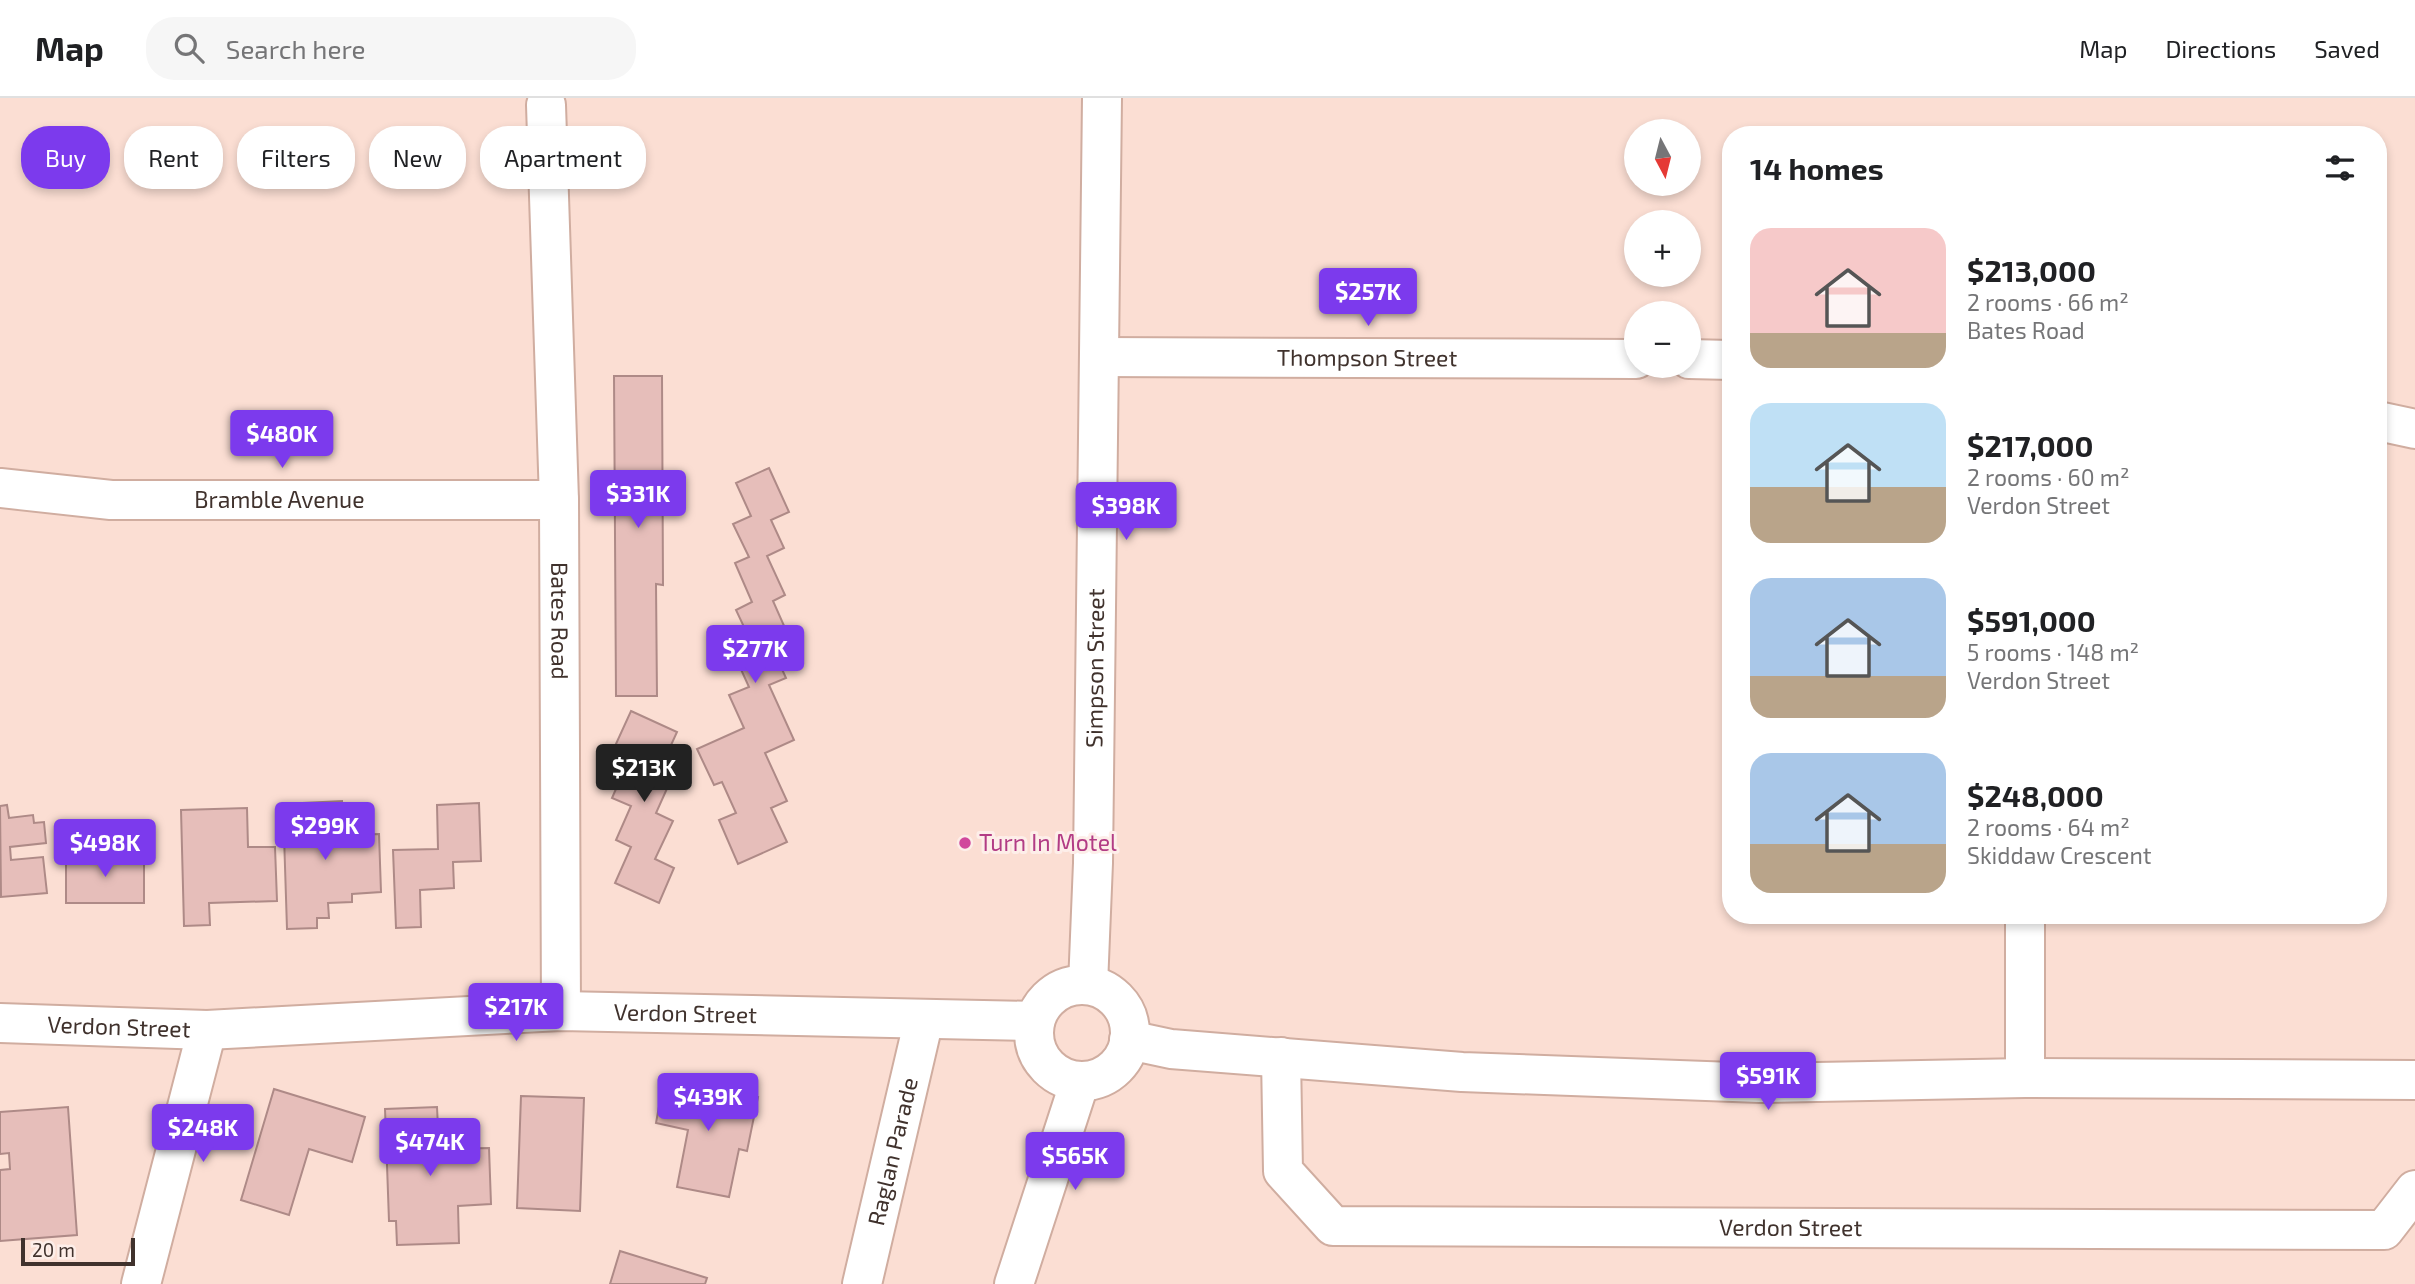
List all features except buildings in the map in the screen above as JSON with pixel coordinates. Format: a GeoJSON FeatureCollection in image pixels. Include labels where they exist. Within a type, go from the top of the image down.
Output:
{"type":"FeatureCollection","features":[{"type":"Feature","properties":{"kind":"street","name":"Simpson Street"},"geometry":{"type":"LineString","coordinates":[[1088,985],[1093,863],[1102,98]]}},
{"type":"Feature","properties":{"kind":"street","name":"Bates Road"},"geometry":{"type":"LineString","coordinates":[[546,106],[559,500],[561,1011]]}},
{"type":"Feature","properties":{"kind":"street","name":"Thompson Street"},"geometry":{"type":"LineString","coordinates":[[1099,357],[1624,359]]}},
{"type":"Feature","properties":{"kind":"street"},"geometry":{"type":"LineString","coordinates":[[1701,359],[1722,360]]}},
{"type":"Feature","properties":{"kind":"street"},"geometry":{"type":"LineString","coordinates":[[2387,423],[2415,429]]}},
{"type":"Feature","properties":{"kind":"street","name":"Bramble Avenue"},"geometry":{"type":"LineString","coordinates":[[0,488],[111,500],[559,500]]}},
{"type":"Feature","properties":{"kind":"street"},"geometry":{"type":"LineString","coordinates":[[2025,924],[2025,1078]]}},
{"type":"Feature","properties":{"kind":"street"},"geometry":{"type":"LineString","coordinates":[[1088,985],[1115,998],[1125,1011],[1129,1040],[1121,1061],[1109,1073],[1092,1080],[1063,1078],[1044,1062],[1034,1041],[1035,1021],[1045,1002],[1058,991],[1088,985]]}},
{"type":"Feature","properties":{"kind":"street","name":"Verdon Street"},"geometry":{"type":"LineString","coordinates":[[0,1023],[207,1030],[561,1011],[1035,1021]]}},
{"type":"Feature","properties":{"kind":"street","name":"Raglan Parade"},"geometry":{"type":"LineString","coordinates":[[862,1284],[924,1018]]}},
{"type":"Feature","properties":{"kind":"street"},"geometry":{"type":"LineString","coordinates":[[141,1284],[207,1030]]}},
{"type":"Feature","properties":{"kind":"street"},"geometry":{"type":"LineString","coordinates":[[1129,1040],[1171,1049],[1462,1072],[1760,1083],[2025,1078],[2415,1080]]}},
{"type":"Feature","properties":{"kind":"street","name":"Verdon Street"},"geometry":{"type":"LineString","coordinates":[[1281,1057],[1283,1171],[1333,1226],[2384,1230],[2415,1190]]}},
{"type":"Feature","properties":{"kind":"street"},"geometry":{"type":"LineString","coordinates":[[1014,1284],[1080,1081]]}},
{"type":"Feature","properties":{"kind":"place","name":"Turn In Motel"},"geometry":{"type":"Point","coordinates":[965,843]}}]}
